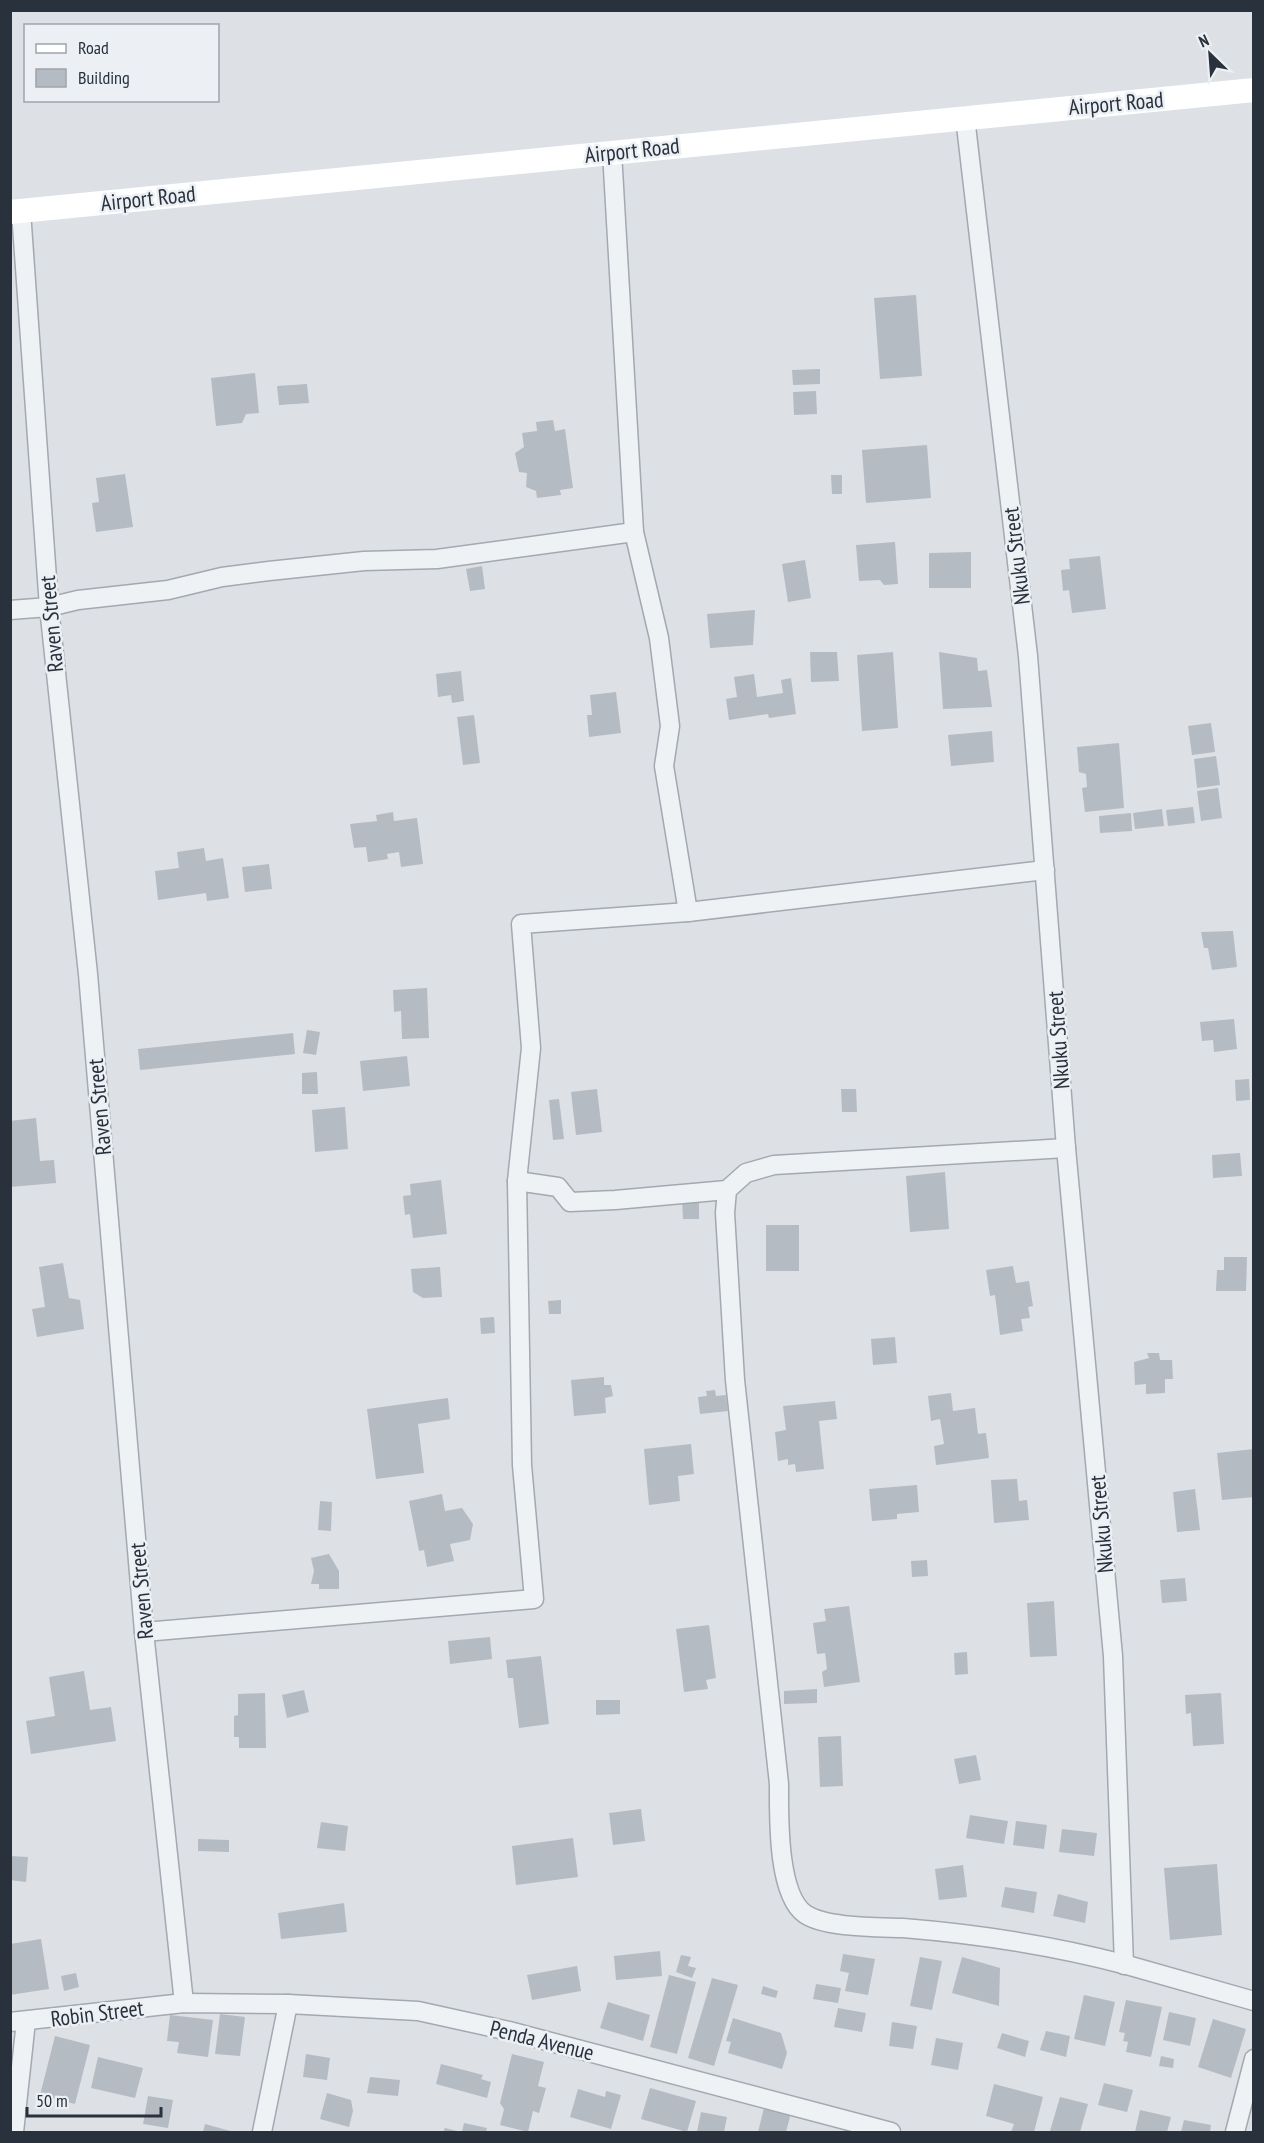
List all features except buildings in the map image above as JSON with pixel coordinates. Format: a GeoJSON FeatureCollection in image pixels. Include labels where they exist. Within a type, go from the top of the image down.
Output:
{"type":"FeatureCollection","features":[{"type":"Feature","properties":{"kind":"street","name":"Airport Road"},"geometry":{"type":"LineString","coordinates":[[16,211],[1254,90]]}},
{"type":"Feature","properties":{"kind":"street","name":"Nkuku Street"},"geometry":{"type":"LineString","coordinates":[[965,117],[1028,656],[1066,1148],[1113,1656],[1125,1965]]}},
{"type":"Feature","properties":{"kind":"street"},"geometry":{"type":"LineString","coordinates":[[612,152],[634,532],[658,638],[670,726],[664,766],[688,912]]}},
{"type":"Feature","properties":{"kind":"street","name":"Raven Street"},"geometry":{"type":"LineString","coordinates":[[16,211],[49,607],[88,974],[144,1632],[184,2003]]}},
{"type":"Feature","properties":{"kind":"street"},"geometry":{"type":"LineString","coordinates":[[10,610],[49,607],[78,600],[168,590],[222,577],[269,571],[364,561],[437,560],[634,532]]}},
{"type":"Feature","properties":{"kind":"street"},"geometry":{"type":"LineString","coordinates":[[144,1632],[534,1599],[522,1465],[517,1181],[531,1048],[521,924],[688,912],[1045,870]]}},
{"type":"Feature","properties":{"kind":"street"},"geometry":{"type":"LineString","coordinates":[[517,1181],[558,1187],[570,1202],[615,1200],[727,1190],[746,1173],[774,1166],[1066,1148]]}},
{"type":"Feature","properties":{"kind":"street"},"geometry":{"type":"LineString","coordinates":[[727,1190],[725,1213],[735,1380],[779,1784],[779,1829],[784,1871],[792,1898],[804,1913],[822,1923],[922,1930],[1013,1941],[1125,1965],[1254,2001]]}},
{"type":"Feature","properties":{"kind":"street","name":"Penda Avenue"},"geometry":{"type":"LineString","coordinates":[[184,2003],[288,2004],[418,2011],[510,2031],[891,2133]]}},
{"type":"Feature","properties":{"kind":"street","name":"Robin Street"},"geometry":{"type":"LineString","coordinates":[[18,2022],[184,2003]]}},
{"type":"Feature","properties":{"kind":"street"},"geometry":{"type":"LineString","coordinates":[[262,2133],[288,2004]]}},
{"type":"Feature","properties":{"kind":"street"},"geometry":{"type":"LineString","coordinates":[[14,2133],[18,2022]]}},
{"type":"Feature","properties":{"kind":"street"},"geometry":{"type":"LineString","coordinates":[[1235,2133],[1254,2060]]}}]}
